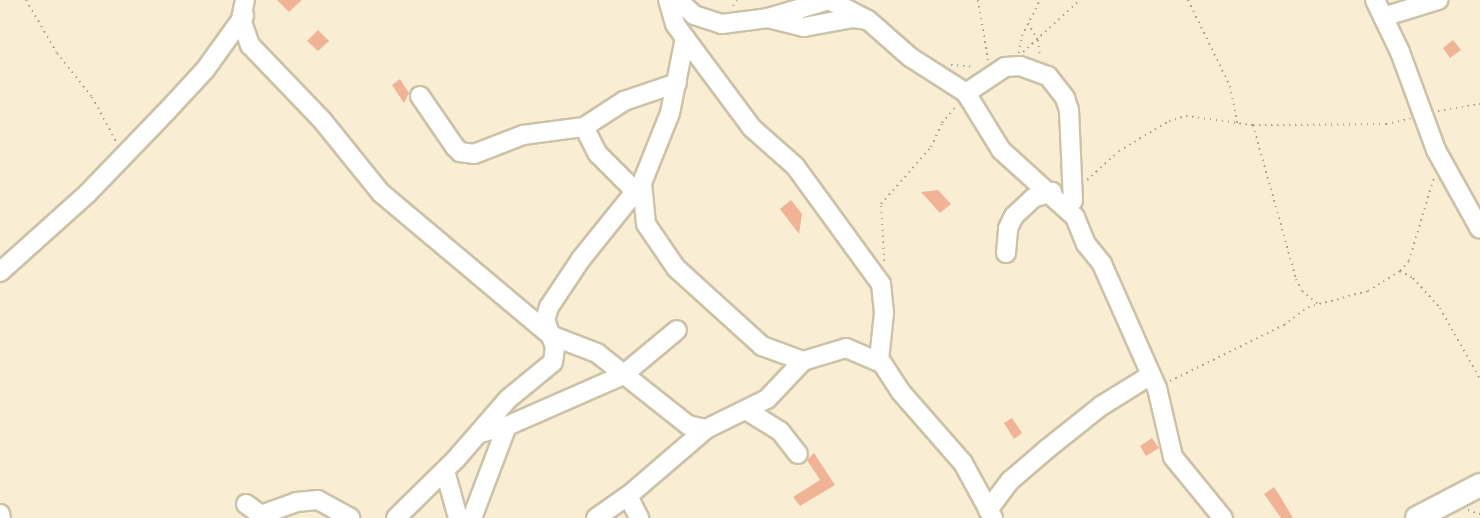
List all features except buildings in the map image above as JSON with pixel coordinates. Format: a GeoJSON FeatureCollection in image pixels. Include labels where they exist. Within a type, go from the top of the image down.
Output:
{"type":"FeatureCollection","features":[{"type":"Feature","properties":{"kind":"main road"},"geometry":{"type":"LineString","coordinates":[[1417,518],[1480,485]]}},
{"type":"Feature","properties":{"kind":"street"},"geometry":{"type":"LineString","coordinates":[[245,0],[241,19],[250,45],[322,120],[381,193],[550,335],[597,353],[688,425],[706,429]]}},
{"type":"Feature","properties":{"kind":"street"},"geometry":{"type":"LineString","coordinates":[[0,272],[127,153],[205,70],[256,0]]}},
{"type":"Feature","properties":{"kind":"street"},"geometry":{"type":"LineString","coordinates":[[668,0],[675,24],[752,128],[795,166],[881,284],[884,313],[879,360]]}},
{"type":"Feature","properties":{"kind":"street"},"geometry":{"type":"LineString","coordinates":[[678,0],[694,15],[722,24],[768,18],[804,27],[853,18],[868,20],[910,57],[966,93],[1001,150],[1052,192],[1075,217],[1083,238],[1102,264],[1118,308],[1154,381],[1173,457],[1223,518]]}},
{"type":"Feature","properties":{"kind":"street"},"geometry":{"type":"LineString","coordinates":[[1438,0],[1379,8],[1424,113],[1436,150],[1480,229]]}},
{"type":"Feature","properties":{"kind":"street"},"geometry":{"type":"LineString","coordinates":[[396,518],[445,471],[519,388],[550,366],[556,355],[545,320],[549,307],[581,259],[639,187],[670,113],[685,38]]}},
{"type":"Feature","properties":{"kind":"street"},"geometry":{"type":"LineString","coordinates":[[966,93],[994,69],[1020,66],[1034,69],[1048,76],[1065,98],[1071,138],[1073,201]]}},
{"type":"Feature","properties":{"kind":"street"},"geometry":{"type":"LineString","coordinates":[[420,96],[455,147],[466,154],[523,135],[584,127],[624,101],[677,83]]}},
{"type":"Feature","properties":{"kind":"street"},"geometry":{"type":"LineString","coordinates":[[584,127],[598,154],[639,187],[646,224],[676,268],[762,346],[803,361]]}},
{"type":"Feature","properties":{"kind":"street"},"geometry":{"type":"LineString","coordinates":[[1006,253],[1008,228],[1014,216],[1034,198],[1052,192]]}},
{"type":"Feature","properties":{"kind":"street"},"geometry":{"type":"LineString","coordinates":[[480,433],[507,426],[623,375],[677,330]]}},
{"type":"Feature","properties":{"kind":"street"},"geometry":{"type":"LineString","coordinates":[[596,518],[628,496],[706,429],[767,399],[803,361],[846,348],[879,360],[900,391],[963,463],[991,514]]}},
{"type":"Feature","properties":{"kind":"street"},"geometry":{"type":"LineString","coordinates":[[991,514],[1011,480],[1047,449],[1101,406],[1154,381]]}},
{"type":"Feature","properties":{"kind":"street"},"geometry":{"type":"LineString","coordinates":[[746,410],[780,431],[798,454]]}},
{"type":"Feature","properties":{"kind":"street"},"geometry":{"type":"LineString","coordinates":[[472,518],[507,426]]}},
{"type":"Feature","properties":{"kind":"street"},"geometry":{"type":"LineString","coordinates":[[445,471],[458,518]]}},
{"type":"Feature","properties":{"kind":"street"},"geometry":{"type":"LineString","coordinates":[[628,496],[639,518]]}},
{"type":"Feature","properties":{"kind":"street"},"geometry":{"type":"LineString","coordinates":[[246,504],[261,515],[296,502],[318,500],[350,518]]}},
{"type":"Feature","properties":{"kind":"path"},"geometry":{"type":"LineString","coordinates":[[26,0],[40,28],[83,83],[109,131],[127,153]]}},
{"type":"Feature","properties":{"kind":"path"},"geometry":{"type":"LineString","coordinates":[[944,63],[994,69],[978,0]]}},
{"type":"Feature","properties":{"kind":"path"},"geometry":{"type":"LineString","coordinates":[[1040,0],[1028,23],[1019,56],[1080,0]]}},
{"type":"Feature","properties":{"kind":"path"},"geometry":{"type":"LineString","coordinates":[[1188,0],[1230,86],[1237,123]]}},
{"type":"Feature","properties":{"kind":"path"},"geometry":{"type":"LineString","coordinates":[[1028,23],[1038,40]]}},
{"type":"Feature","properties":{"kind":"path"},"geometry":{"type":"LineString","coordinates":[[881,284],[884,254],[881,204],[931,147],[942,123],[966,93]]}},
{"type":"Feature","properties":{"kind":"path"},"geometry":{"type":"LineString","coordinates":[[1073,201],[1100,166],[1169,121],[1197,116],[1253,125],[1386,124],[1424,113],[1480,104]]}},
{"type":"Feature","properties":{"kind":"path"},"geometry":{"type":"LineString","coordinates":[[1253,125],[1296,279],[1302,291],[1320,306]]}},
{"type":"Feature","properties":{"kind":"path"},"geometry":{"type":"LineString","coordinates":[[1154,381],[1284,325],[1308,307],[1320,306],[1368,291],[1400,271],[1409,261],[1433,183],[1436,150]]}},
{"type":"Feature","properties":{"kind":"path"},"geometry":{"type":"LineString","coordinates":[[1400,271],[1413,278],[1440,308],[1480,379]]}}]}
